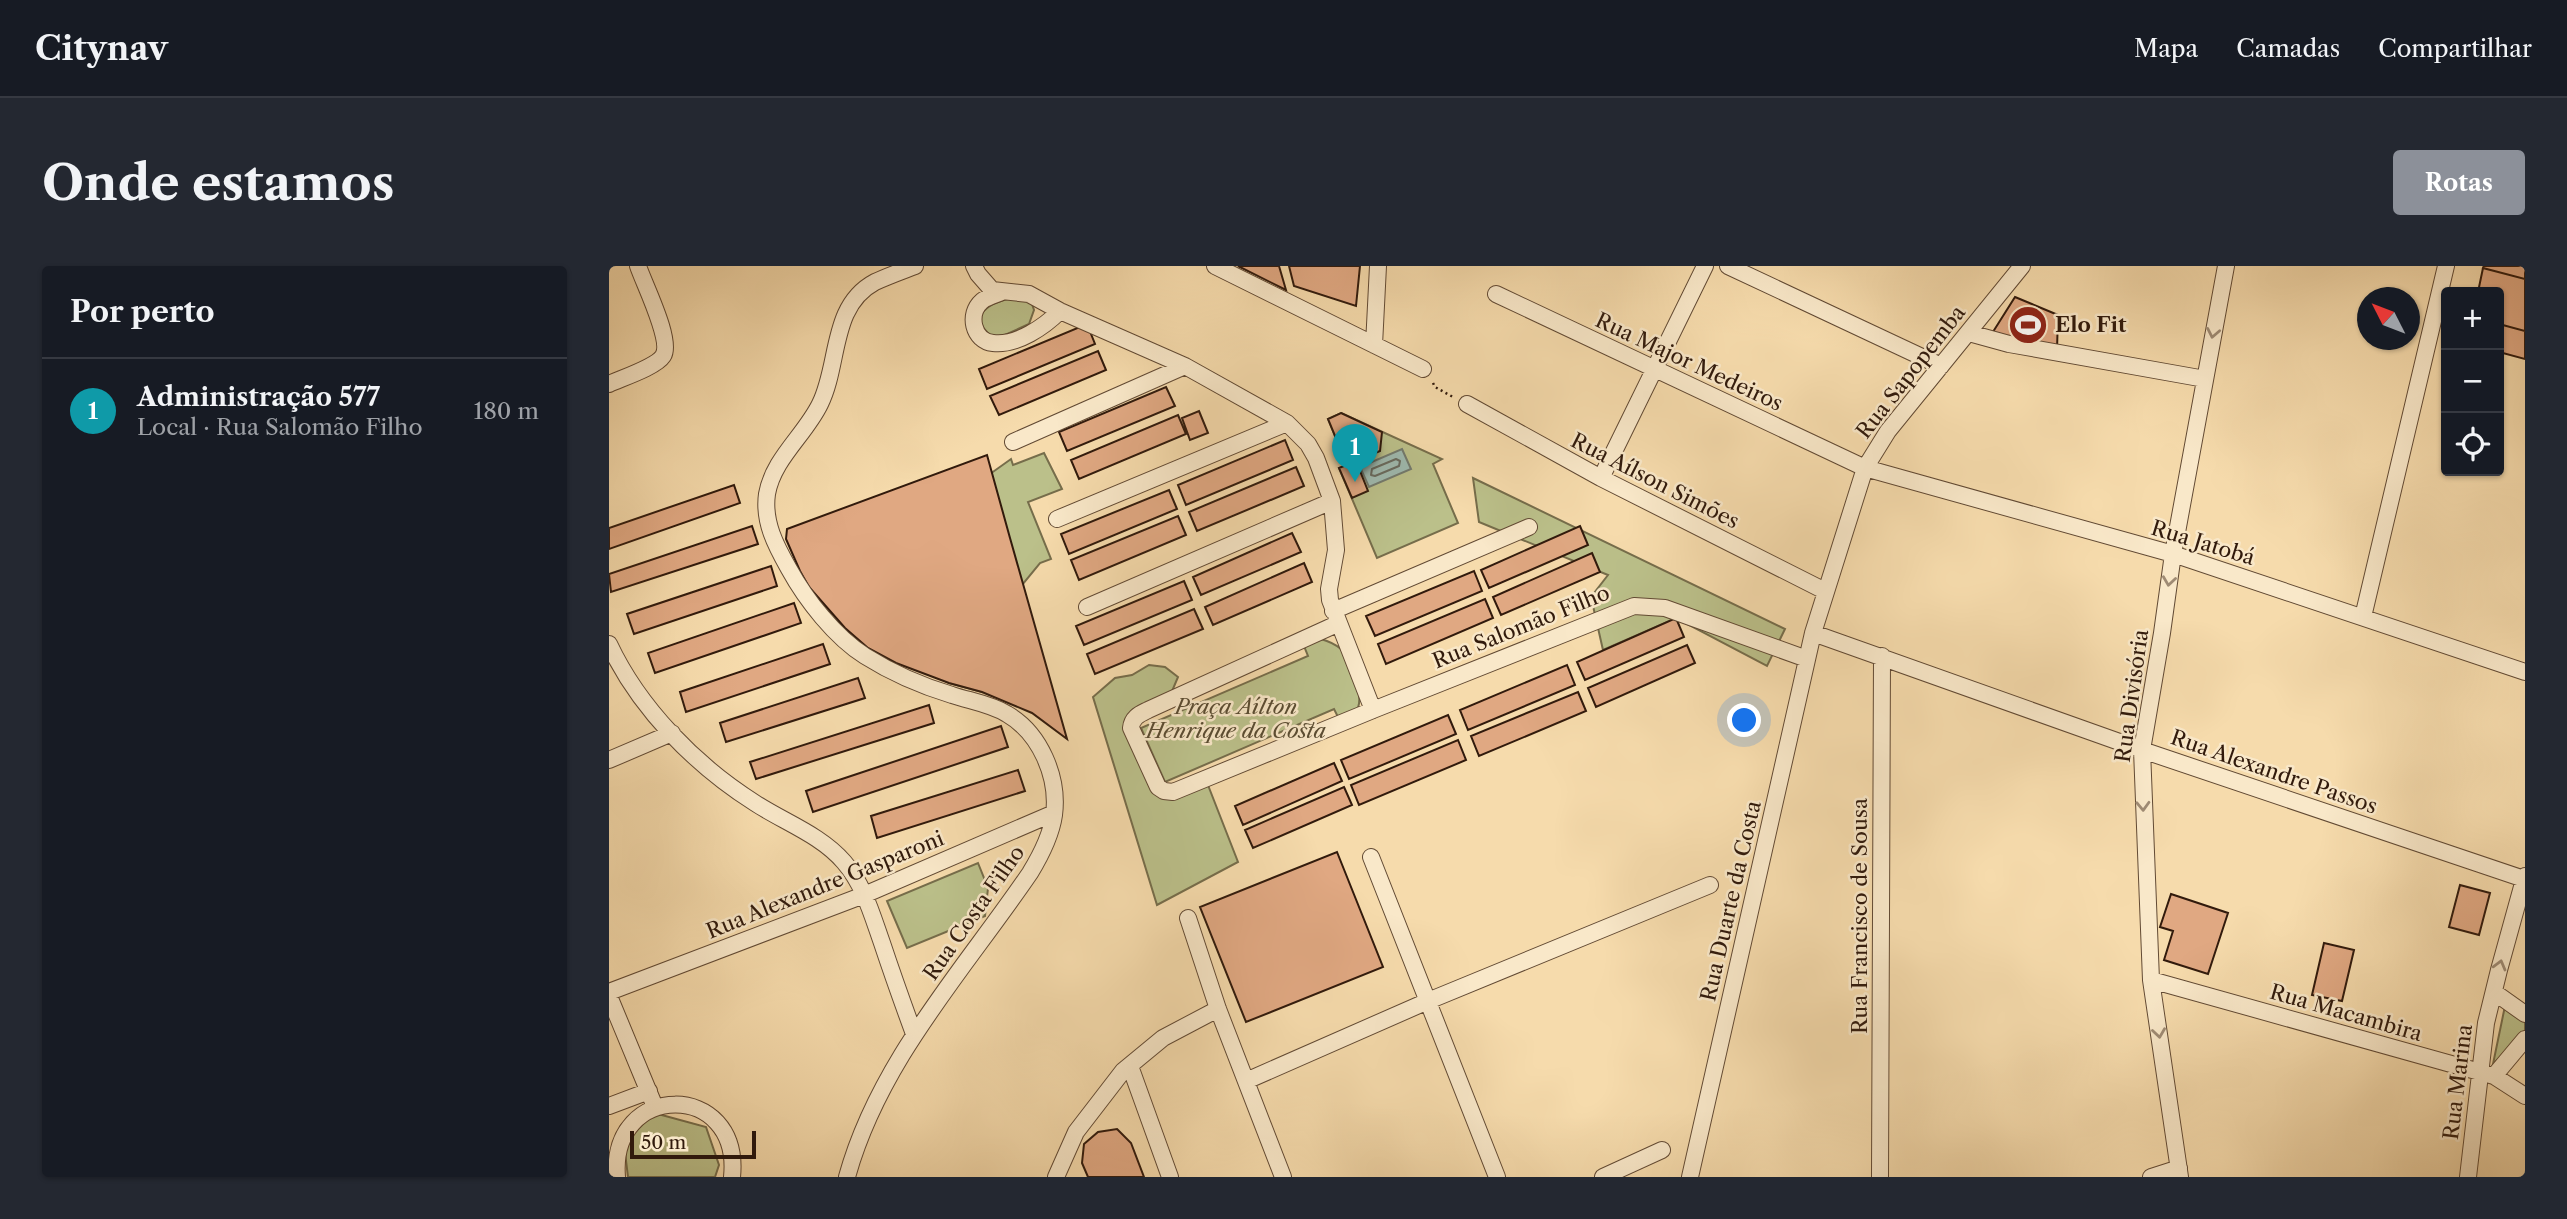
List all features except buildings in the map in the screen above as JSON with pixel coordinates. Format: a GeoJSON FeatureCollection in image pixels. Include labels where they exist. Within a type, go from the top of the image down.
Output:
{"type":"FeatureCollection","features":[{"type":"Feature","properties":{"kind":"street"},"geometry":{"type":"LineString","coordinates":[[609,384],[653,364],[663,356],[666,347],[638,266]]}},
{"type":"Feature","properties":{"kind":"street","name":"Rua Costa Filho"},"geometry":{"type":"LineString","coordinates":[[847,1177],[870,1113],[914,1034],[1030,873],[1041,855],[1054,813],[1050,771],[1040,747],[1023,727],[1007,714],[916,683],[863,655],[808,601],[770,532],[766,510],[772,478],[821,403],[833,368],[844,316],[860,295],[875,282],[915,266]]}},
{"type":"Feature","properties":{"kind":"street"},"geometry":{"type":"LineString","coordinates":[[1215,266],[1423,369]]}},
{"type":"Feature","properties":{"kind":"street"},"geometry":{"type":"LineString","coordinates":[[1374,345],[1378,266]]}},
{"type":"Feature","properties":{"kind":"street"},"geometry":{"type":"LineString","coordinates":[[1601,478],[1705,266]]}},
{"type":"Feature","properties":{"kind":"street"},"geometry":{"type":"LineString","coordinates":[[1728,266],[1941,366]]}},
{"type":"Feature","properties":{"kind":"street","name":"Rua Divisória"},"geometry":{"type":"LineString","coordinates":[[2180,1173],[2151,980],[2142,750],[2172,554],[2226,266]]}},
{"type":"Feature","properties":{"kind":"street"},"geometry":{"type":"LineString","coordinates":[[2363,617],[2446,266]]}},
{"type":"Feature","properties":{"kind":"street","name":"Rua Sapopemba"},"geometry":{"type":"LineString","coordinates":[[1813,634],[1865,468],[1888,432],[1969,333],[2015,268]]}},
{"type":"Feature","properties":{"kind":"street"},"geometry":{"type":"LineString","coordinates":[[978,272],[992,290],[1027,293],[1060,311],[1185,366],[1287,423],[1308,444],[1332,501],[1336,550],[1329,589],[1335,618],[1373,710]]}},
{"type":"Feature","properties":{"kind":"street"},"geometry":{"type":"LineString","coordinates":[[978,272],[979,304],[974,314],[974,326],[982,339],[995,344],[1037,331],[1060,311]]}},
{"type":"Feature","properties":{"kind":"street"},"geometry":{"type":"LineString","coordinates":[[979,304],[1002,292]]}},
{"type":"Feature","properties":{"kind":"street","name":"Rua Major Medeiros"},"geometry":{"type":"LineString","coordinates":[[1496,294],[1865,468]]}},
{"type":"Feature","properties":{"kind":"street"},"geometry":{"type":"LineString","coordinates":[[1969,333],[2009,344],[2205,379]]}},
{"type":"Feature","properties":{"kind":"street"},"geometry":{"type":"LineString","coordinates":[[1013,442],[1185,366]]}},
{"type":"Feature","properties":{"kind":"street","name":"Rua Aílson Simões"},"geometry":{"type":"LineString","coordinates":[[1467,404],[1601,478],[1825,592]]}},
{"type":"Feature","properties":{"kind":"street"},"geometry":{"type":"LineString","coordinates":[[1057,519],[1287,423]]}},
{"type":"Feature","properties":{"kind":"street","name":"Rua Jatobá"},"geometry":{"type":"LineString","coordinates":[[1865,468],[2172,554],[2525,672]]}},
{"type":"Feature","properties":{"kind":"street"},"geometry":{"type":"LineString","coordinates":[[1087,607],[1332,501]]}},
{"type":"Feature","properties":{"kind":"street","name":"Rua Salomão Filho"},"geometry":{"type":"LineString","coordinates":[[1529,527],[1136,716],[1131,722],[1131,728],[1157,787],[1173,792],[1634,606],[1665,608],[1807,659]]}},
{"type":"Feature","properties":{"kind":"street","name":"Rua Alexandre Passos"},"geometry":{"type":"LineString","coordinates":[[1813,634],[1882,656],[2142,750],[2525,878]]}},
{"type":"Feature","properties":{"kind":"street","name":"Rua Duarte da Costa"},"geometry":{"type":"LineString","coordinates":[[1690,1177],[1813,634]]}},
{"type":"Feature","properties":{"kind":"street"},"geometry":{"type":"LineString","coordinates":[[609,644],[623,674],[649,710],[718,776],[751,801],[829,848],[845,863],[865,895],[914,1034]]}},
{"type":"Feature","properties":{"kind":"street","name":"Rua Francisco de Sousa"},"geometry":{"type":"LineString","coordinates":[[1880,1177],[1882,656]]}},
{"type":"Feature","properties":{"kind":"street"},"geometry":{"type":"LineString","coordinates":[[609,760],[672,733]]}},
{"type":"Feature","properties":{"kind":"street","name":"Rua Alexandre Gasparoni"},"geometry":{"type":"LineString","coordinates":[[609,994],[865,895],[1054,813]]}},
{"type":"Feature","properties":{"kind":"street"},"geometry":{"type":"LineString","coordinates":[[1371,857],[1497,1177]]}},
{"type":"Feature","properties":{"kind":"street","name":"Rua Marina"},"geometry":{"type":"LineString","coordinates":[[2468,1177],[2486,1074],[2494,992],[2525,878]]}},
{"type":"Feature","properties":{"kind":"street"},"geometry":{"type":"LineString","coordinates":[[1246,1081],[1428,1001],[1710,885]]}},
{"type":"Feature","properties":{"kind":"street"},"geometry":{"type":"LineString","coordinates":[[1188,918],[1218,1009],[1283,1177]]}},
{"type":"Feature","properties":{"kind":"street","name":"Rua Macambira"},"geometry":{"type":"LineString","coordinates":[[2151,980],[2486,1074],[2525,1096]]}},
{"type":"Feature","properties":{"kind":"street"},"geometry":{"type":"LineString","coordinates":[[2494,992],[2525,1014]]}},
{"type":"Feature","properties":{"kind":"street"},"geometry":{"type":"LineString","coordinates":[[609,994],[655,1107]]}},
{"type":"Feature","properties":{"kind":"street"},"geometry":{"type":"LineString","coordinates":[[1056,1177],[1076,1132],[1123,1071],[1163,1038],[1218,1009]]}},
{"type":"Feature","properties":{"kind":"street"},"geometry":{"type":"LineString","coordinates":[[2486,1074],[2525,1039]]}},
{"type":"Feature","properties":{"kind":"street"},"geometry":{"type":"LineString","coordinates":[[1130,1066],[1170,1177]]}},
{"type":"Feature","properties":{"kind":"street"},"geometry":{"type":"LineString","coordinates":[[609,1106],[649,1091]]}},
{"type":"Feature","properties":{"kind":"street"},"geometry":{"type":"LineString","coordinates":[[617,1177],[615,1158],[622,1136],[636,1118],[655,1107],[677,1103],[698,1108],[716,1119],[728,1137],[734,1157],[732,1177]]}},
{"type":"Feature","properties":{"kind":"street"},"geometry":{"type":"LineString","coordinates":[[1603,1177],[1662,1150]]}},
{"type":"Feature","properties":{"kind":"street"},"geometry":{"type":"LineString","coordinates":[[2151,1177],[2180,1173]]}},
{"type":"Feature","properties":{"kind":"green space"},"geometry":{"type":"Polygon","coordinates":[[[1022,297],[1032,304],[1034,310],[1029,324],[1005,335],[993,337],[980,321],[982,314],[987,308],[1003,300],[1022,297]]]}},
{"type":"Feature","properties":{"kind":"green space"},"geometry":{"type":"Polygon","coordinates":[[[1341,413],[1442,459],[1433,464],[1458,523],[1377,558],[1339,468],[1347,465],[1328,419],[1341,413]]]}},
{"type":"Feature","properties":{"kind":"green space"},"geometry":{"type":"Polygon","coordinates":[[[1044,453],[1062,489],[1028,502],[1051,559],[1040,563],[1004,607],[986,643],[982,692],[949,683],[845,628],[809,587],[976,484],[1011,459],[1013,465],[1044,453]]]}},
{"type":"Feature","properties":{"kind":"green space"},"geometry":{"type":"Polygon","coordinates":[[[1473,478],[1785,629],[1767,666],[1676,618],[1603,650],[1591,597],[1608,575],[1479,522],[1473,478]]]}},
{"type":"Feature","properties":{"kind":"green space","name":"Praça Aílton Henrique da Costa"},"geometry":{"type":"Polygon","coordinates":[[[1321,639],[1341,649],[1349,662],[1358,690],[1358,707],[1355,712],[1339,719],[1334,709],[1165,782],[1141,728],[1308,656],[1304,646],[1321,639]]]}},
{"type":"Feature","properties":{"kind":"green space"},"geometry":{"type":"Polygon","coordinates":[[[1149,665],[1165,667],[1178,677],[1170,696],[1129,714],[1158,787],[1206,780],[1238,862],[1157,905],[1093,697],[1115,678],[1132,675],[1149,665]]]}},
{"type":"Feature","properties":{"kind":"green space"},"geometry":{"type":"Polygon","coordinates":[[[978,863],[988,888],[985,916],[907,948],[887,901],[978,863]]]}},
{"type":"Feature","properties":{"kind":"green space"},"geometry":{"type":"Polygon","coordinates":[[[2505,1006],[2525,1019],[2525,1033],[2493,1064],[2505,1006]]]}},
{"type":"Feature","properties":{"kind":"green space"},"geometry":{"type":"Polygon","coordinates":[[[658,1114],[706,1127],[719,1165],[715,1177],[628,1177],[624,1144],[644,1122],[658,1114]]]}},
{"type":"Feature","properties":{"kind":"water"},"geometry":{"type":"Polygon","coordinates":[[[1402,449],[1411,469],[1369,487],[1360,467],[1402,449]]]}},
{"type":"Feature","properties":{"kind":"place","name":"Elo Fit"},"geometry":{"type":"Point","coordinates":[2028,325]}},
{"type":"Feature","properties":{"kind":"place","name":"Administração 577"},"geometry":{"type":"Point","coordinates":[1355,482]}}]}
